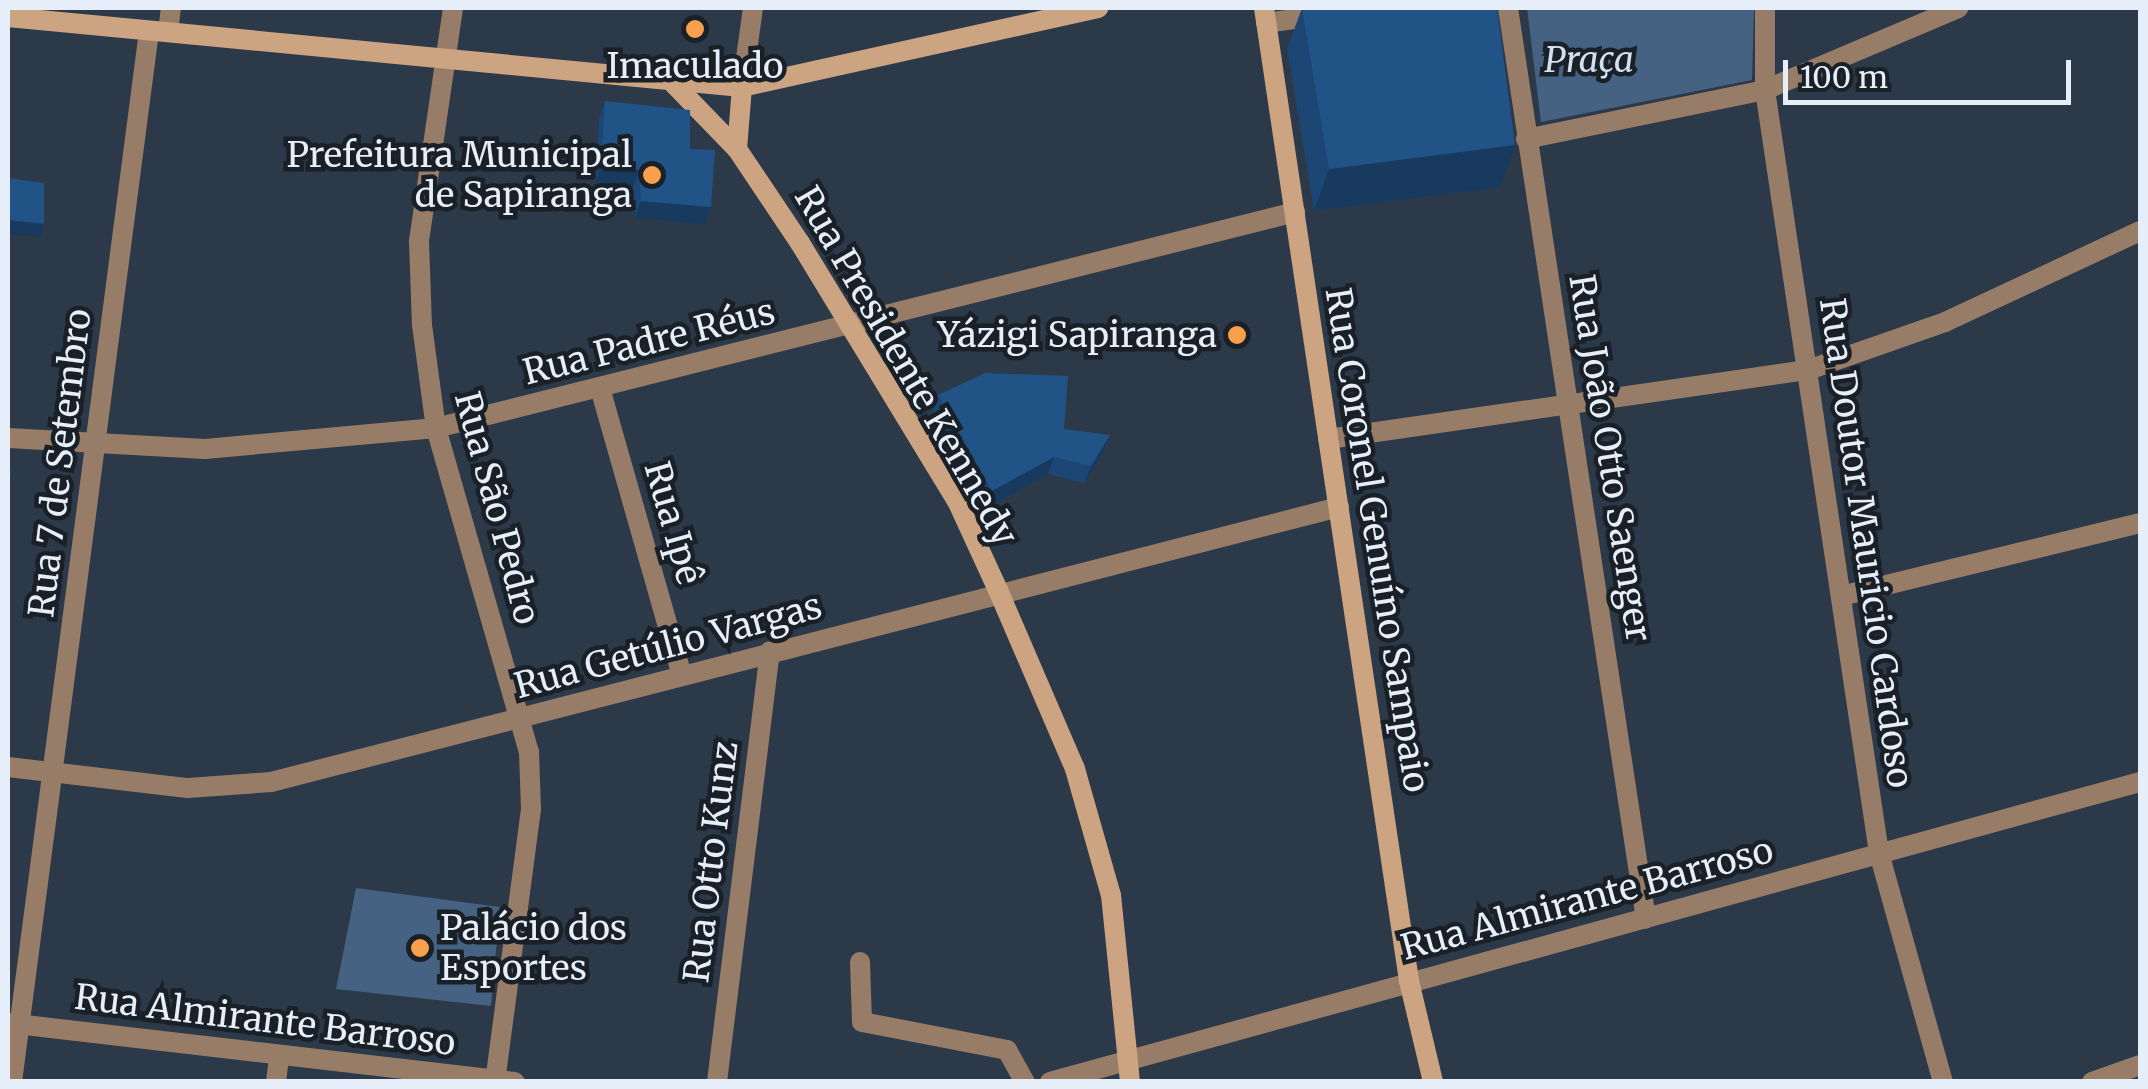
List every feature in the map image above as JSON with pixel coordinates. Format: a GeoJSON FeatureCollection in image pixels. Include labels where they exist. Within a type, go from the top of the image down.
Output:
{"type":"FeatureCollection","features":[{"type":"Feature","properties":{"kind":"main road"},"geometry":{"type":"LineString","coordinates":[[8,17],[742,87],[1047,13],[1098,8]]}},
{"type":"Feature","properties":{"kind":"main road","name":"Rua Coronel Genuíno Sampaio"},"geometry":{"type":"LineString","coordinates":[[1265,15],[1409,980],[1434,1082]]}},
{"type":"Feature","properties":{"kind":"main road","name":"Rua Presidente Kennedy"},"geometry":{"type":"LineString","coordinates":[[672,82],[737,149],[852,324],[998,590],[1075,769],[1106,877],[1130,1072]]}},
{"type":"Feature","properties":{"kind":"main road"},"geometry":{"type":"LineString","coordinates":[[737,149],[742,87]]}},
{"type":"Feature","properties":{"kind":"street","name":"Rua 7 de Setembro"},"geometry":{"type":"LineString","coordinates":[[12,1082],[14,1024],[94,448],[158,31],[171,8]]}},
{"type":"Feature","properties":{"kind":"street","name":"Rua São Pedro"},"geometry":{"type":"LineString","coordinates":[[453,8],[418,241],[436,428],[521,719],[530,809],[502,1081]]}},
{"type":"Feature","properties":{"kind":"street"},"geometry":{"type":"LineString","coordinates":[[742,87],[753,8]]}},
{"type":"Feature","properties":{"kind":"street"},"geometry":{"type":"LineString","coordinates":[[1265,15],[1376,8]]}},
{"type":"Feature","properties":{"kind":"street","name":"Rua João Otto Saenger"},"geometry":{"type":"LineString","coordinates":[[1508,8],[1526,139],[1572,406],[1646,919]]}},
{"type":"Feature","properties":{"kind":"street","name":"Rua Doutor Mauricio Cardoso"},"geometry":{"type":"LineString","coordinates":[[1765,8],[1766,90],[1879,853],[1943,1082]]}},
{"type":"Feature","properties":{"kind":"street"},"geometry":{"type":"LineString","coordinates":[[1526,139],[1766,90],[1958,8]]}},
{"type":"Feature","properties":{"kind":"street","name":"Rua Padre Réus"},"geometry":{"type":"LineString","coordinates":[[8,438],[94,448],[205,449],[436,428],[1294,212]]}},
{"type":"Feature","properties":{"kind":"street"},"geometry":{"type":"LineString","coordinates":[[1328,439],[1808,370],[1945,322],[2140,231]]}},
{"type":"Feature","properties":{"kind":"street","name":"Rua Ipê"},"geometry":{"type":"LineString","coordinates":[[600,388],[682,676]]}},
{"type":"Feature","properties":{"kind":"street","name":"Rua Getúlio Vargas"},"geometry":{"type":"LineString","coordinates":[[8,766],[188,788],[271,782],[998,590],[1339,507]]}},
{"type":"Feature","properties":{"kind":"street"},"geometry":{"type":"LineString","coordinates":[[1841,596],[2140,523]]}},
{"type":"Feature","properties":{"kind":"street","name":"Rua Otto Kunz"},"geometry":{"type":"LineString","coordinates":[[717,1082],[770,651]]}},
{"type":"Feature","properties":{"kind":"street","name":"Rua Almirante Barroso"},"geometry":{"type":"LineString","coordinates":[[1050,1082],[1130,1072],[1409,980],[1646,919],[2140,782]]}},
{"type":"Feature","properties":{"kind":"street"},"geometry":{"type":"LineString","coordinates":[[860,962],[862,1022],[1007,1050],[1026,1082]]}},
{"type":"Feature","properties":{"kind":"street","name":"Rua Almirante Barroso"},"geometry":{"type":"LineString","coordinates":[[14,1024],[502,1081]]}},
{"type":"Feature","properties":{"kind":"street"},"geometry":{"type":"LineString","coordinates":[[276,1082],[279,1057]]}},
{"type":"Feature","properties":{"kind":"street"},"geometry":{"type":"LineString","coordinates":[[2092,1082],[2140,1065]]}},
{"type":"Feature","properties":{"kind":"green space","name":"Praça"},"geometry":{"type":"Polygon","coordinates":[[[1527,8],[1754,8],[1752,80],[1541,122],[1527,8]]]}},
{"type":"Feature","properties":{"kind":"green space","name":"Palácio dos Esportes"},"geometry":{"type":"Polygon","coordinates":[[[356,888],[500,907],[491,1006],[336,989],[356,888]]]}},
{"type":"Feature","properties":{"kind":"building"},"geometry":{"type":"Polygon","coordinates":[[[1302,8],[1497,8],[1515,145],[1329,169],[1302,8]]]}},
{"type":"Feature","properties":{"kind":"building","name":"Prefeitura Municipal de Sapiranga"},"geometry":{"type":"Polygon","coordinates":[[[605,101],[690,110],[690,149],[715,150],[711,207],[641,201],[639,170],[601,166],[605,101]]]}},
{"type":"Feature","properties":{"kind":"building"},"geometry":{"type":"Polygon","coordinates":[[[8,178],[44,183],[44,224],[8,220],[8,178]]]}},
{"type":"Feature","properties":{"kind":"building"},"geometry":{"type":"Polygon","coordinates":[[[985,373],[1068,376],[1064,429],[1110,435],[1091,466],[1054,457],[992,491],[938,395],[985,373]]]}},
{"type":"Feature","properties":{"kind":"place","name":"Imaculado"},"geometry":{"type":"Point","coordinates":[695,29]}},
{"type":"Feature","properties":{"kind":"place","name":"Prefeitura Municipal de Sapiranga"},"geometry":{"type":"Point","coordinates":[652,175]}},
{"type":"Feature","properties":{"kind":"place","name":"Yázigi Sapiranga"},"geometry":{"type":"Point","coordinates":[1237,335]}},
{"type":"Feature","properties":{"kind":"place","name":"Palácio dos Esportes"},"geometry":{"type":"Point","coordinates":[420,948]}}]}
